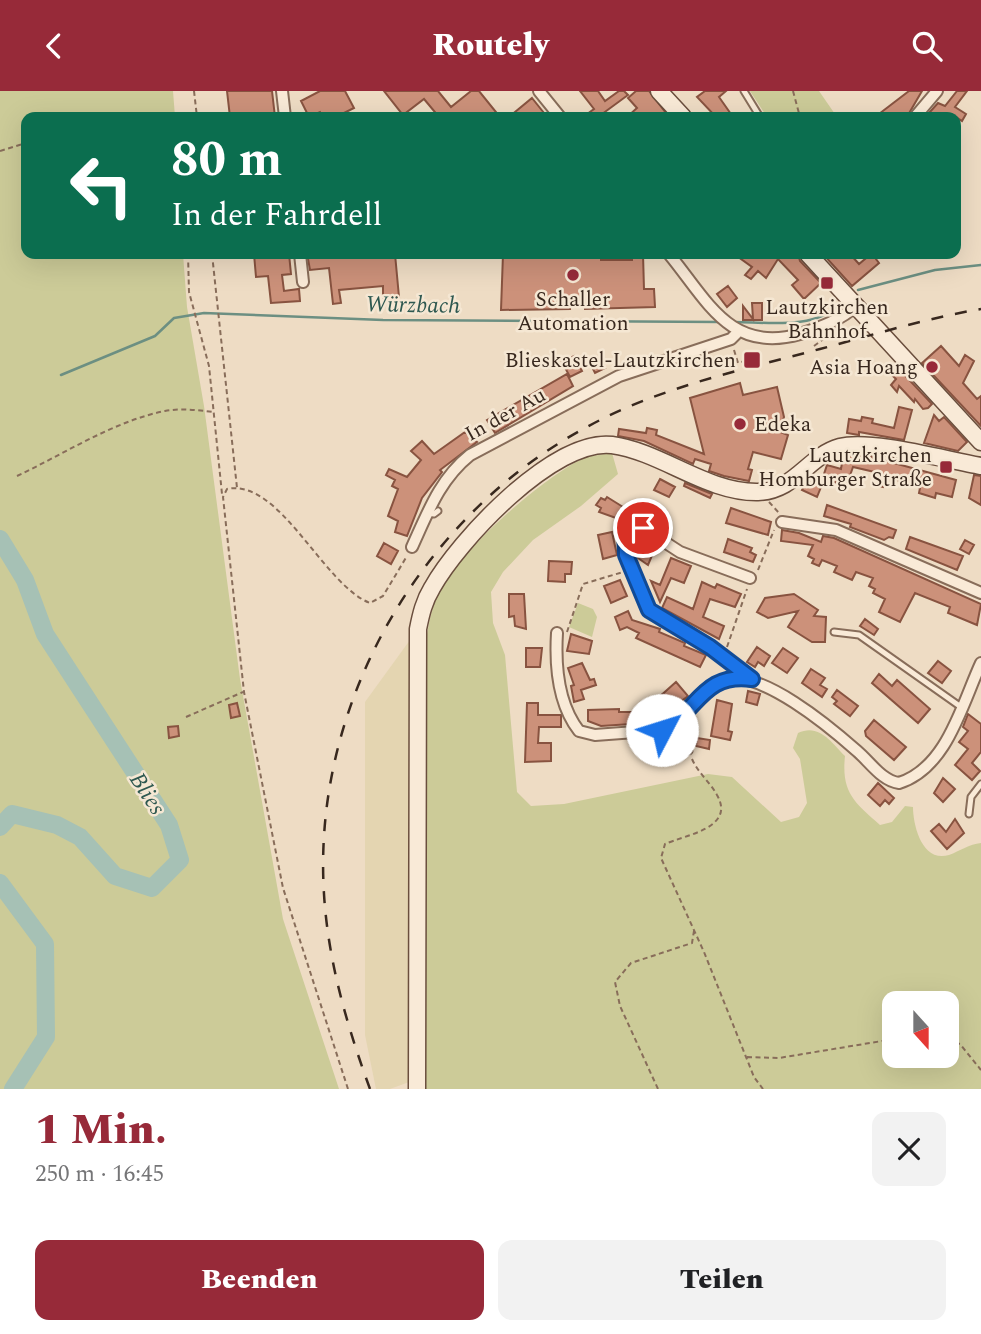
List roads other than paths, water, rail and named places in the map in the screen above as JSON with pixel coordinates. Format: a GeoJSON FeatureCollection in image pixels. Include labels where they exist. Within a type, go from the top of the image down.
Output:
{"type":"FeatureCollection","features":[{"type":"Feature","properties":{"kind":"main road"},"geometry":{"type":"LineString","coordinates":[[659,91],[678,112]]}},
{"type":"Feature","properties":{"kind":"main road"},"geometry":{"type":"LineString","coordinates":[[813,259],[979,439],[973,453],[961,462]]}},
{"type":"Feature","properties":{"kind":"main road"},"geometry":{"type":"LineString","coordinates":[[417,1089],[417,647],[422,612],[430,592],[450,560],[514,495],[565,457],[588,447],[610,445],[647,455],[722,484],[754,492],[792,482],[827,453],[851,445],[981,466]]}},
{"type":"Feature","properties":{"kind":"street"},"geometry":{"type":"LineString","coordinates":[[282,91],[284,112]]}},
{"type":"Feature","properties":{"kind":"street"},"geometry":{"type":"LineString","coordinates":[[539,91],[556,112]]}},
{"type":"Feature","properties":{"kind":"street"},"geometry":{"type":"LineString","coordinates":[[919,112],[937,91]]}},
{"type":"Feature","properties":{"kind":"street"},"geometry":{"type":"LineString","coordinates":[[301,259],[303,282]]}},
{"type":"Feature","properties":{"kind":"street"},"geometry":{"type":"LineString","coordinates":[[673,259],[730,329],[766,338],[793,336],[838,319],[857,305]]}},
{"type":"Feature","properties":{"kind":"street","name":"In der Au"},"geometry":{"type":"LineString","coordinates":[[412,547],[433,512],[440,486],[454,468],[619,376],[730,329]]}},
{"type":"Feature","properties":{"kind":"street"},"geometry":{"type":"LineString","coordinates":[[782,522],[836,530],[981,593]]}},
{"type":"Feature","properties":{"kind":"street"},"geometry":{"type":"LineString","coordinates":[[750,578],[680,552],[635,524],[625,527],[623,534],[630,570],[644,602],[655,616],[723,657],[752,679],[826,726],[892,782],[907,780],[930,765],[940,751],[981,663]]}},
{"type":"Feature","properties":{"kind":"street"},"geometry":{"type":"LineString","coordinates":[[557,633],[556,651],[562,693],[579,731],[595,736],[653,732],[671,725],[711,686],[731,678],[752,679]]}},
{"type":"Feature","properties":{"kind":"lane"},"geometry":{"type":"LineString","coordinates":[[744,91],[757,112]]}},
{"type":"Feature","properties":{"kind":"lane"},"geometry":{"type":"LineString","coordinates":[[834,632],[859,635],[961,707]]}},
{"type":"Feature","properties":{"kind":"lane"},"geometry":{"type":"LineString","coordinates":[[680,716],[689,751]]}},
{"type":"Feature","properties":{"kind":"lane"},"geometry":{"type":"LineString","coordinates":[[970,814],[971,797],[981,784]]}},
{"type":"Feature","properties":{"kind":"waterway","name":"Würzbach"},"geometry":{"type":"LineString","coordinates":[[858,290],[935,270],[981,265]]}},
{"type":"Feature","properties":{"kind":"waterway","name":"Würzbach"},"geometry":{"type":"LineString","coordinates":[[735,322],[804,321],[818,318],[838,304]]}},
{"type":"Feature","properties":{"kind":"waterway","name":"Würzbach"},"geometry":{"type":"LineString","coordinates":[[61,375],[155,336],[174,318],[204,313],[383,320],[721,322]]}},
{"type":"Feature","properties":{"kind":"waterway","name":"Blies"},"geometry":{"type":"LineString","coordinates":[[0,539],[25,580],[45,634],[169,825],[180,860],[152,888],[115,876],[80,837],[57,825],[12,814],[0,827]]}},
{"type":"Feature","properties":{"kind":"waterway","name":"Blies"},"geometry":{"type":"LineString","coordinates":[[0,883],[45,944],[46,1037],[13,1089]]}},
{"type":"Feature","properties":{"kind":"railway"},"geometry":{"type":"LineString","coordinates":[[370,1089],[346,1017],[334,969],[324,894],[325,823],[336,754],[358,687],[388,624],[426,565],[472,512],[526,466],[585,428],[613,414],[670,391],[730,373],[920,322],[981,309]]}},
{"type":"Feature","properties":{"kind":"place","name":"Schaller Automation"},"geometry":{"type":"Point","coordinates":[573,275]}},
{"type":"Feature","properties":{"kind":"place","name":"Lautzkirchen Bahnhof"},"geometry":{"type":"Point","coordinates":[827,283]}},
{"type":"Feature","properties":{"kind":"place","name":"Blieskastel-Lautzkirchen"},"geometry":{"type":"Point","coordinates":[752,360]}},
{"type":"Feature","properties":{"kind":"place","name":"Asia Hoang"},"geometry":{"type":"Point","coordinates":[932,367]}},
{"type":"Feature","properties":{"kind":"place","name":"Edeka"},"geometry":{"type":"Point","coordinates":[740,424]}},
{"type":"Feature","properties":{"kind":"place","name":"Lautzkirchen Homburger Straße"},"geometry":{"type":"Point","coordinates":[946,467]}}]}
